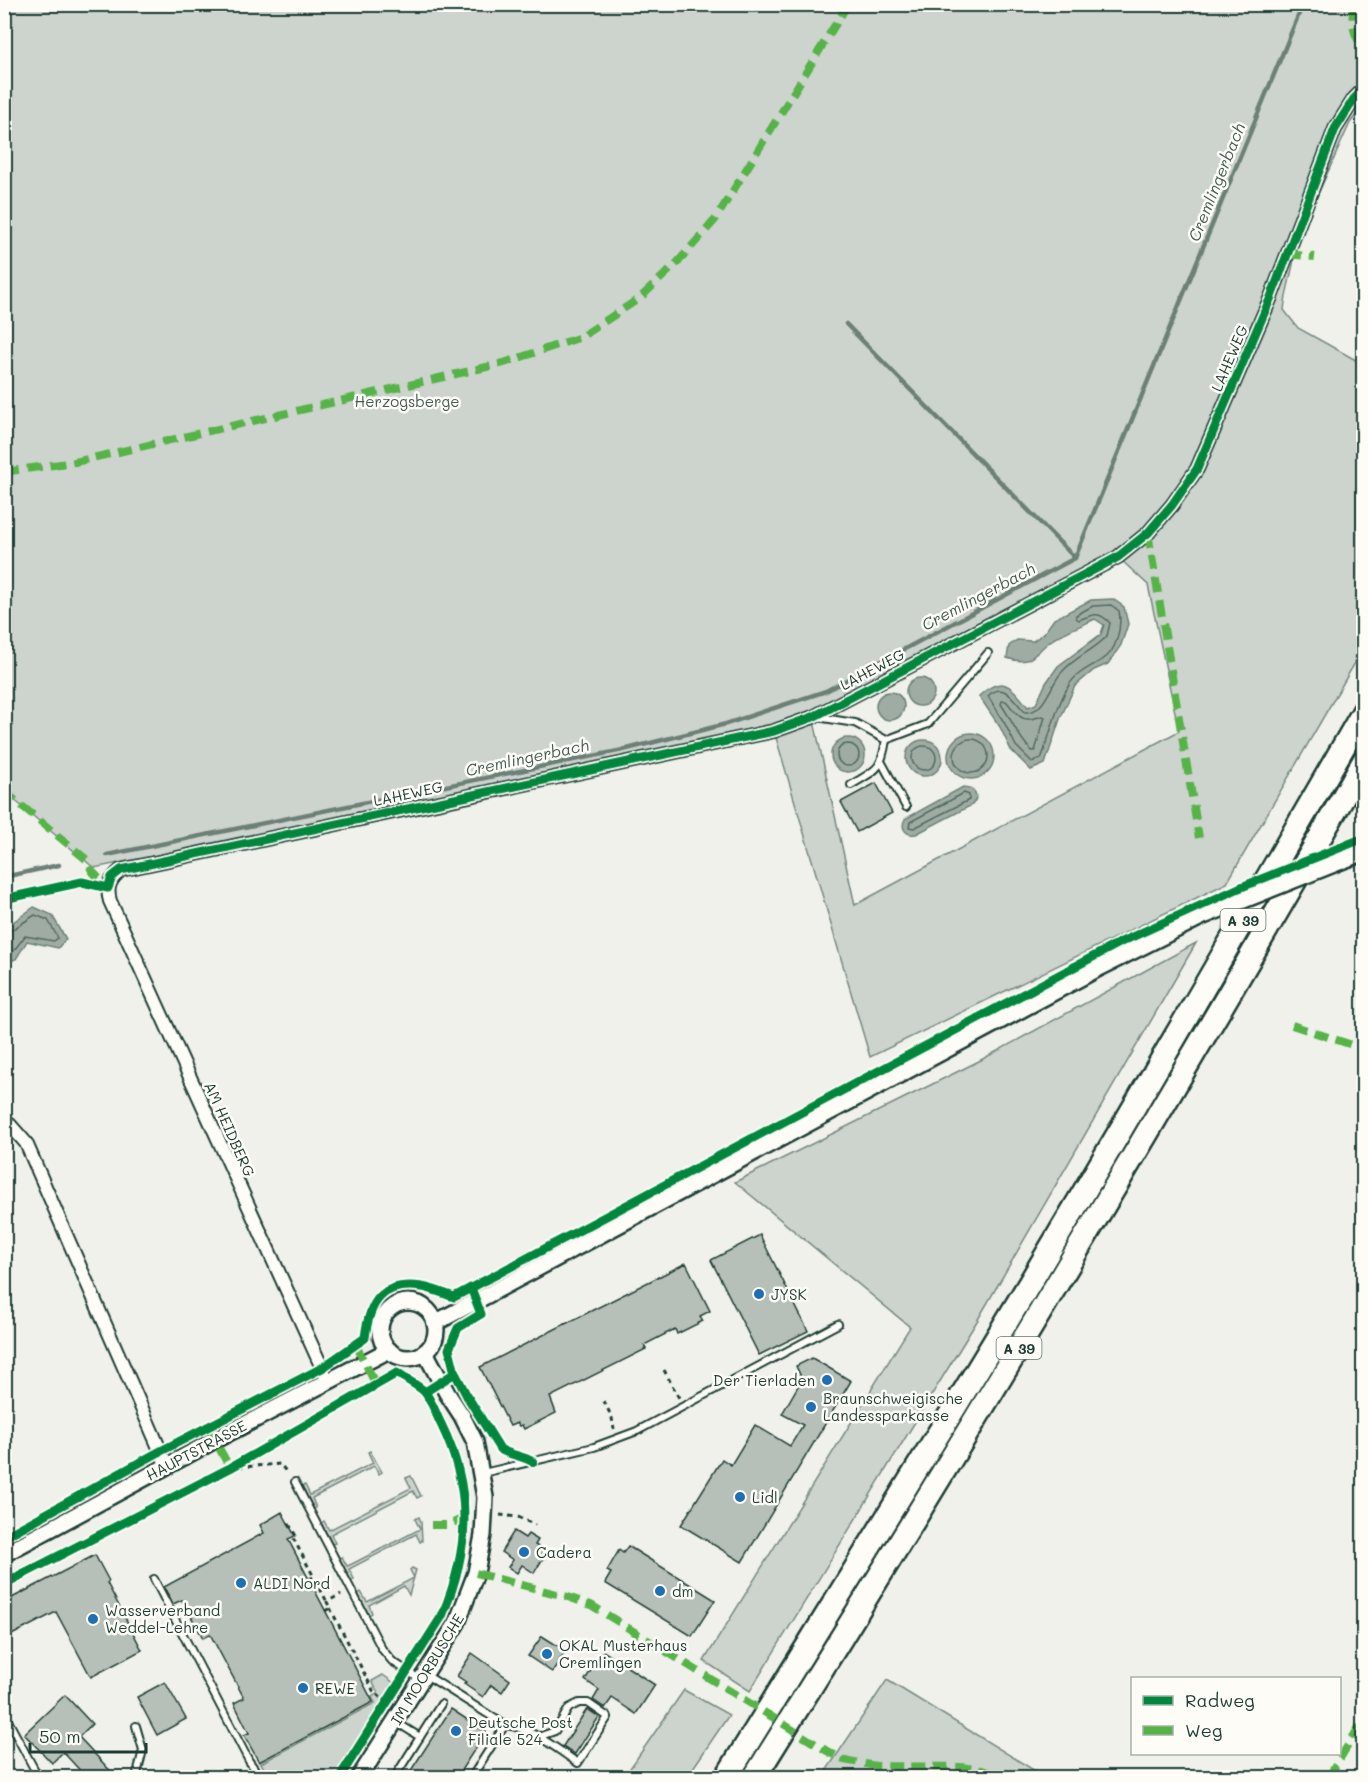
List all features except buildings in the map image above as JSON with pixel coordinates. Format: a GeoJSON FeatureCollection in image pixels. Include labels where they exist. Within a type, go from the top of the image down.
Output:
{"type":"FeatureCollection","features":[{"type":"Feature","properties":{"kind":"highway","name":"A 39"},"geometry":{"type":"LineString","coordinates":[[726,1778],[1005,1324],[1193,1007],[1364,711]]}},
{"type":"Feature","properties":{"kind":"highway","name":"A 39"},"geometry":{"type":"LineString","coordinates":[[754,1778],[883,1572],[1025,1338],[1364,761]]}},
{"type":"Feature","properties":{"kind":"street","name":"LAHEWEG"},"geometry":{"type":"LineString","coordinates":[[108,888],[112,877],[122,870],[774,731],[813,717],[1118,557],[1148,534],[1197,469],[1271,297],[1335,129],[1354,99],[1364,89]]}},
{"type":"Feature","properties":{"kind":"street"},"geometry":{"type":"LineString","coordinates":[[435,1323],[1099,968],[1201,917],[1364,853]]}},
{"type":"Feature","properties":{"kind":"street","name":"AM HEIDBERG"},"geometry":{"type":"LineString","coordinates":[[108,888],[110,901],[328,1381]]}},
{"type":"Feature","properties":{"kind":"street"},"geometry":{"type":"LineString","coordinates":[[4,1118],[26,1143],[167,1466]]}},
{"type":"Feature","properties":{"kind":"street"},"geometry":{"type":"LineString","coordinates":[[400,1303],[415,1303],[428,1310],[435,1323],[435,1339],[425,1352],[413,1358],[400,1357],[388,1350],[380,1331],[383,1316],[393,1306],[400,1303]]}},
{"type":"Feature","properties":{"kind":"street","name":"HAUPTSTRASSE"},"geometry":{"type":"LineString","coordinates":[[4,1554],[388,1350]]}},
{"type":"Feature","properties":{"kind":"street","name":"IM MOORBUSCHE"},"geometry":{"type":"LineString","coordinates":[[359,1778],[457,1623],[476,1573],[485,1515],[479,1456],[470,1431],[425,1352]]}},
{"type":"Feature","properties":{"kind":"lane"},"geometry":{"type":"LineString","coordinates":[[813,717],[855,723],[886,740],[928,724],[988,652]]}},
{"type":"Feature","properties":{"kind":"lane"},"geometry":{"type":"LineString","coordinates":[[851,785],[882,763],[886,740]]}},
{"type":"Feature","properties":{"kind":"lane"},"geometry":{"type":"LineString","coordinates":[[882,763],[906,807]]}},
{"type":"Feature","properties":{"kind":"lane"},"geometry":{"type":"LineString","coordinates":[[482,1473],[616,1440],[684,1407],[838,1324]]}},
{"type":"Feature","properties":{"kind":"lane"},"geometry":{"type":"LineString","coordinates":[[295,1482],[382,1650],[392,1661],[505,1725],[519,1728],[538,1737],[578,1763],[608,1717],[588,1704],[579,1703],[569,1708],[555,1731],[538,1737]]}},
{"type":"Feature","properties":{"kind":"lane"},"geometry":{"type":"LineString","coordinates":[[154,1579],[249,1761],[261,1778]]}},
{"type":"Feature","properties":{"kind":"lane"},"geometry":{"type":"LineString","coordinates":[[399,1778],[396,1775],[441,1704]]}},
{"type":"Feature","properties":{"kind":"lane"},"geometry":{"type":"LineString","coordinates":[[4,1713],[39,1778]]}},
{"type":"Feature","properties":{"kind":"lane"},"geometry":{"type":"LineString","coordinates":[[396,1721],[420,1737]]}},
{"type":"Feature","properties":{"kind":"lane"},"geometry":{"type":"LineString","coordinates":[[471,1778],[505,1725]]}},
{"type":"Feature","properties":{"kind":"lane"},"geometry":{"type":"LineString","coordinates":[[136,1726],[143,1750],[136,1778]]}},
{"type":"Feature","properties":{"kind":"path"},"geometry":{"type":"LineString","coordinates":[[664,1371],[684,1407]]}},
{"type":"Feature","properties":{"kind":"path"},"geometry":{"type":"LineString","coordinates":[[604,1401],[612,1418],[616,1440]]}},
{"type":"Feature","properties":{"kind":"path"},"geometry":{"type":"LineString","coordinates":[[230,1468],[280,1464],[295,1482]]}},
{"type":"Feature","properties":{"kind":"path"},"geometry":{"type":"LineString","coordinates":[[500,1515],[518,1517],[535,1525]]}},
{"type":"Feature","properties":{"kind":"path"},"geometry":{"type":"LineString","coordinates":[[289,1524],[296,1536],[293,1538],[374,1692],[387,1703]]}},
{"type":"Feature","properties":{"kind":"path"},"geometry":{"type":"LineString","coordinates":[[309,1579],[314,1577]]}},
{"type":"Feature","properties":{"kind":"path"},"geometry":{"type":"LineString","coordinates":[[327,1602],[351,1589]]}},
{"type":"Feature","properties":{"kind":"path"},"geometry":{"type":"LineString","coordinates":[[325,1611],[330,1608]]}},
{"type":"Feature","properties":{"kind":"green space","name":"Herzogsberge"},"geometry":{"type":"Polygon","coordinates":[[[5,5],[1363,5],[1363,107],[1350,123],[1296,243],[1284,310],[1298,328],[1363,364],[1363,649],[1227,883],[870,1057],[774,731],[94,868],[5,792],[5,5]],[[1118,557],[813,717],[855,905],[1179,731],[1148,585],[1118,557]]]}},
{"type":"Feature","properties":{"kind":"green space"},"geometry":{"type":"Polygon","coordinates":[[[1196,943],[977,1321],[750,1691],[704,1661],[910,1327],[735,1182],[979,1061],[1196,943]]]}},
{"type":"Feature","properties":{"kind":"green space"},"geometry":{"type":"Polygon","coordinates":[[[370,1451],[382,1472],[379,1474],[374,1466],[312,1498],[316,1508],[314,1509],[302,1486],[305,1485],[310,1495],[373,1463],[368,1452],[370,1451]]]}},
{"type":"Feature","properties":{"kind":"green space"},"geometry":{"type":"Polygon","coordinates":[[[411,1476],[421,1496],[417,1498],[413,1491],[331,1534],[335,1543],[332,1544],[321,1523],[324,1521],[329,1530],[411,1488],[406,1478],[411,1476]]]}},
{"type":"Feature","properties":{"kind":"green space"},"geometry":{"type":"Polygon","coordinates":[[[419,1517],[422,1541],[420,1542],[416,1534],[349,1569],[354,1579],[351,1581],[339,1558],[342,1557],[347,1566],[352,1564],[420,1529],[415,1519],[419,1517]]]}},
{"type":"Feature","properties":{"kind":"green space"},"geometry":{"type":"Polygon","coordinates":[[[412,1568],[416,1570],[414,1578],[410,1570],[412,1568]]]}},
{"type":"Feature","properties":{"kind":"green space"},"geometry":{"type":"Polygon","coordinates":[[[414,1578],[409,1595],[404,1586],[369,1605],[372,1613],[369,1615],[358,1594],[361,1592],[367,1602],[414,1578]]]}},
{"type":"Feature","properties":{"kind":"green space"},"geometry":{"type":"Polygon","coordinates":[[[383,1675],[394,1683],[333,1777],[269,1777],[261,1763],[375,1703],[372,1697],[378,1693],[372,1681],[383,1675]]]}},
{"type":"Feature","properties":{"kind":"green space"},"geometry":{"type":"Polygon","coordinates":[[[887,1680],[1045,1777],[822,1777],[887,1680]]]}},
{"type":"Feature","properties":{"kind":"green space"},"geometry":{"type":"Polygon","coordinates":[[[684,1690],[729,1715],[687,1777],[624,1777],[684,1690]]]}},
{"type":"Feature","properties":{"kind":"water"},"geometry":{"type":"Polygon","coordinates":[[[1113,599],[1124,607],[1128,624],[1121,645],[1108,664],[1094,670],[1075,686],[1060,719],[1045,764],[1031,770],[1011,750],[1000,727],[979,696],[994,685],[1000,684],[1011,688],[1028,707],[1036,704],[1046,683],[1058,666],[1101,634],[1104,625],[1095,619],[1057,637],[1032,657],[1022,661],[1007,658],[1009,646],[1017,640],[1033,641],[1044,633],[1054,619],[1091,600],[1113,599]]]}},
{"type":"Feature","properties":{"kind":"water"},"geometry":{"type":"Polygon","coordinates":[[[920,678],[930,682],[934,692],[930,702],[920,706],[910,702],[906,692],[910,682],[920,678]]]}},
{"type":"Feature","properties":{"kind":"water"},"geometry":{"type":"Polygon","coordinates":[[[890,692],[900,696],[904,706],[900,716],[890,720],[880,716],[876,706],[880,696],[890,692]]]}},
{"type":"Feature","properties":{"kind":"water"},"geometry":{"type":"Polygon","coordinates":[[[971,733],[987,740],[994,756],[987,772],[971,779],[955,772],[948,756],[955,740],[971,733]]]}},
{"type":"Feature","properties":{"kind":"water"},"geometry":{"type":"Polygon","coordinates":[[[848,738],[860,743],[865,755],[860,767],[848,772],[836,767],[831,755],[836,743],[848,738]]]}},
{"type":"Feature","properties":{"kind":"water"},"geometry":{"type":"Polygon","coordinates":[[[924,740],[937,745],[942,758],[937,771],[924,776],[911,771],[906,758],[911,745],[924,740]]]}},
{"type":"Feature","properties":{"kind":"water"},"geometry":{"type":"Polygon","coordinates":[[[963,787],[973,790],[976,795],[972,805],[916,834],[909,834],[905,831],[903,825],[905,819],[963,787]]]}},
{"type":"Feature","properties":{"kind":"water"},"geometry":{"type":"Polygon","coordinates":[[[34,907],[52,915],[66,939],[58,948],[27,941],[16,959],[5,963],[5,928],[34,907]]]}},
{"type":"Feature","properties":{"kind":"waterway","name":"Cremlingerbach"},"geometry":{"type":"LineString","coordinates":[[107,855],[623,750],[726,724],[826,691],[1075,558],[1303,4]]}},
{"type":"Feature","properties":{"kind":"waterway"},"geometry":{"type":"LineString","coordinates":[[846,324],[1075,558]]}},
{"type":"Feature","properties":{"kind":"waterway","name":"Cremlingerbach"},"geometry":{"type":"LineString","coordinates":[[4,877],[59,865]]}},
{"type":"Feature","properties":{"kind":"marked path"},"geometry":{"type":"LineString","coordinates":[[4,472],[75,462],[504,363],[581,337],[640,298],[677,263],[715,220],[848,4]]}},
{"type":"Feature","properties":{"kind":"marked path"},"geometry":{"type":"LineString","coordinates":[[1355,4],[1352,16],[1354,28],[1364,50]]}},
{"type":"Feature","properties":{"kind":"marked path"},"geometry":{"type":"LineString","coordinates":[[1287,254],[1315,257]]}},
{"type":"Feature","properties":{"kind":"marked path"},"geometry":{"type":"LineString","coordinates":[[1148,533],[1199,838]]}},
{"type":"Feature","properties":{"kind":"marked path"},"geometry":{"type":"LineString","coordinates":[[4,791],[87,860],[92,871],[106,886]]}},
{"type":"Feature","properties":{"kind":"marked path"},"geometry":{"type":"LineString","coordinates":[[1292,1025],[1364,1049]]}},
{"type":"Feature","properties":{"kind":"marked path"},"geometry":{"type":"LineString","coordinates":[[356,1345],[376,1385]]}},
{"type":"Feature","properties":{"kind":"marked path"},"geometry":{"type":"LineString","coordinates":[[208,1428],[230,1468]]}},
{"type":"Feature","properties":{"kind":"marked path"},"geometry":{"type":"LineString","coordinates":[[431,1525],[449,1525],[463,1518]]}},
{"type":"Feature","properties":{"kind":"marked path"},"geometry":{"type":"LineString","coordinates":[[476,1573],[591,1605],[844,1760],[876,1766],[960,1767],[982,1770],[1003,1778]]}},
{"type":"Feature","properties":{"kind":"marked path"},"geometry":{"type":"LineString","coordinates":[[1328,1778],[1364,1719]]}},
{"type":"Feature","properties":{"kind":"cycle path"},"geometry":{"type":"LineString","coordinates":[[4,899],[82,882],[108,888],[112,877],[121,870],[774,731],[813,717],[1118,557],[1148,533],[1172,505],[1197,469],[1271,297],[1335,129],[1354,99],[1364,89]]}},
{"type":"Feature","properties":{"kind":"cycle path"},"geometry":{"type":"LineString","coordinates":[[4,1537],[159,1452],[322,1368],[365,1338],[374,1304],[387,1291],[397,1287],[422,1287],[454,1297],[1121,942],[1239,888],[1364,838]]}},
{"type":"Feature","properties":{"kind":"cycle path"},"geometry":{"type":"LineString","coordinates":[[455,1373],[449,1349],[458,1328],[481,1314],[471,1288]]}},
{"type":"Feature","properties":{"kind":"cycle path"},"geometry":{"type":"LineString","coordinates":[[4,1584],[230,1468],[397,1373],[427,1394],[451,1448],[459,1472],[463,1496],[462,1543],[458,1567],[442,1616],[339,1778]]}},
{"type":"Feature","properties":{"kind":"cycle path"},"geometry":{"type":"LineString","coordinates":[[425,1392],[455,1373],[500,1449],[533,1462]]}},
{"type":"Feature","properties":{"kind":"place","name":"JYSK"},"geometry":{"type":"Point","coordinates":[759,1294]}},
{"type":"Feature","properties":{"kind":"place","name":"Der Tierladen"},"geometry":{"type":"Point","coordinates":[827,1380]}},
{"type":"Feature","properties":{"kind":"place","name":"Braunschweigische Landessparkasse"},"geometry":{"type":"Point","coordinates":[811,1407]}},
{"type":"Feature","properties":{"kind":"place","name":"Lidl"},"geometry":{"type":"Point","coordinates":[740,1497]}},
{"type":"Feature","properties":{"kind":"place","name":"Cadera"},"geometry":{"type":"Point","coordinates":[524,1552]}},
{"type":"Feature","properties":{"kind":"place","name":"ALDI Nord"},"geometry":{"type":"Point","coordinates":[241,1583]}},
{"type":"Feature","properties":{"kind":"place","name":"dm"},"geometry":{"type":"Point","coordinates":[660,1591]}},
{"type":"Feature","properties":{"kind":"place","name":"Wasserverband Weddel-Lehre"},"geometry":{"type":"Point","coordinates":[93,1619]}},
{"type":"Feature","properties":{"kind":"place","name":"OKAL Musterhaus Cremlingen"},"geometry":{"type":"Point","coordinates":[547,1654]}},
{"type":"Feature","properties":{"kind":"place","name":"REWE"},"geometry":{"type":"Point","coordinates":[303,1688]}},
{"type":"Feature","properties":{"kind":"place","name":"Deutsche Post Filiale 524"},"geometry":{"type":"Point","coordinates":[456,1731]}}]}
